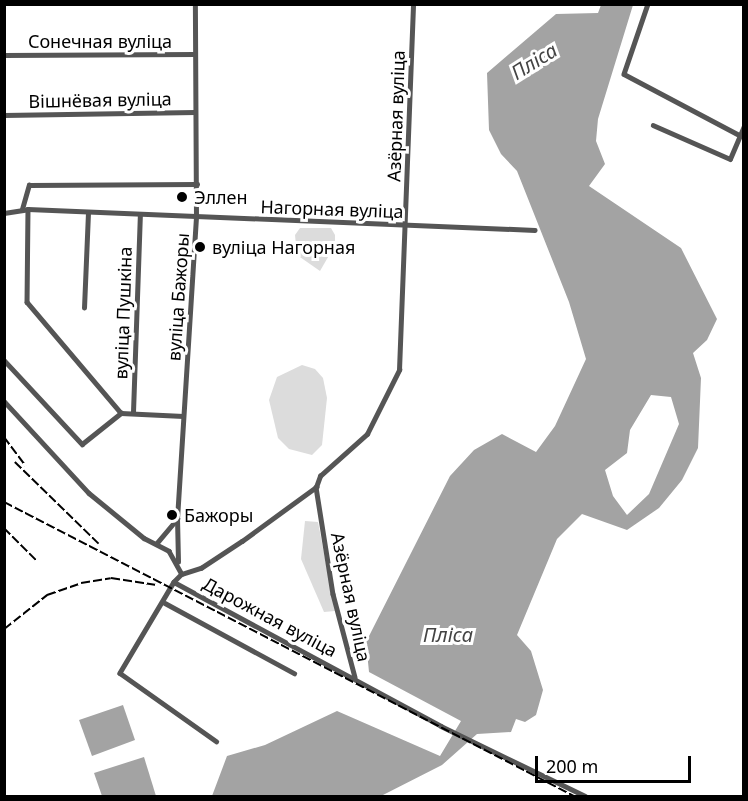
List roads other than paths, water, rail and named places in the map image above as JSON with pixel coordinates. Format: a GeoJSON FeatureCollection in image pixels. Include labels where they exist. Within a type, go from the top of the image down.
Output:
{"type":"FeatureCollection","features":[{"type":"Feature","properties":{"kind":"street","name":"вуліца Бажоры"},"geometry":{"type":"LineString","coordinates":[[178,563],[177,519],[196,217],[195,4]]}},
{"type":"Feature","properties":{"kind":"street","name":"Азёрная вуліца"},"geometry":{"type":"LineString","coordinates":[[182,574],[226,552],[315,487],[320,476],[367,434],[399,370],[407,224],[414,4]]}},
{"type":"Feature","properties":{"kind":"street"},"geometry":{"type":"LineString","coordinates":[[648,4],[624,74],[739,135]]}},
{"type":"Feature","properties":{"kind":"street","name":"Сонечная вуліца"},"geometry":{"type":"LineString","coordinates":[[4,55],[195,54]]}},
{"type":"Feature","properties":{"kind":"street","name":"Вішнёвая вуліца"},"geometry":{"type":"LineString","coordinates":[[4,115],[195,112]]}},
{"type":"Feature","properties":{"kind":"street"},"geometry":{"type":"LineString","coordinates":[[653,125],[730,159],[744,126]]}},
{"type":"Feature","properties":{"kind":"street"},"geometry":{"type":"LineString","coordinates":[[22,209],[29,186],[197,184]]}},
{"type":"Feature","properties":{"kind":"street","name":"Нагорная вуліца"},"geometry":{"type":"LineString","coordinates":[[4,213],[28,208],[88,213],[535,230]]}},
{"type":"Feature","properties":{"kind":"street"},"geometry":{"type":"LineString","coordinates":[[28,208],[27,302],[121,411]]}},
{"type":"Feature","properties":{"kind":"street"},"geometry":{"type":"LineString","coordinates":[[84,308],[88,213]]}},
{"type":"Feature","properties":{"kind":"street","name":"вуліца Пушкіна"},"geometry":{"type":"LineString","coordinates":[[133,410],[140,215]]}},
{"type":"Feature","properties":{"kind":"street"},"geometry":{"type":"LineString","coordinates":[[4,360],[75,442],[86,443],[121,411],[133,410],[183,416]]}},
{"type":"Feature","properties":{"kind":"street","name":"Дарожная вуліца"},"geometry":{"type":"LineString","coordinates":[[4,401],[89,493],[178,563],[182,574],[174,582],[447,728],[585,796]]}},
{"type":"Feature","properties":{"kind":"street","name":"Азёрная вуліца"},"geometry":{"type":"LineString","coordinates":[[315,487],[333,594],[355,677]]}},
{"type":"Feature","properties":{"kind":"street"},"geometry":{"type":"LineString","coordinates":[[156,544],[177,519]]}},
{"type":"Feature","properties":{"kind":"street"},"geometry":{"type":"LineString","coordinates":[[174,582],[165,603],[120,673],[216,741]]}},
{"type":"Feature","properties":{"kind":"street"},"geometry":{"type":"LineString","coordinates":[[165,603],[294,673]]}},
{"type":"Feature","properties":{"kind":"water","name":"Пліса"},"geometry":{"type":"Polygon","coordinates":[[[601,5],[633,5],[598,119],[596,141],[605,164],[589,186],[681,248],[717,319],[707,340],[693,353],[701,378],[698,448],[682,480],[659,508],[627,530],[582,514],[557,539],[517,635],[531,651],[543,690],[536,715],[525,722],[516,719],[511,732],[477,734],[442,765],[381,796],[212,796],[227,756],[265,745],[337,711],[440,756],[461,721],[369,672],[366,642],[450,476],[474,450],[502,434],[536,452],[555,426],[586,359],[569,302],[517,171],[501,154],[489,130],[487,73],[556,14],[598,13],[601,5]],[[651,395],[630,430],[627,453],[605,470],[613,496],[627,515],[649,494],[679,424],[671,397],[651,395]]]}},
{"type":"Feature","properties":{"kind":"water"},"geometry":{"type":"Polygon","coordinates":[[[123,705],[135,740],[92,756],[79,720],[123,705]]]}},
{"type":"Feature","properties":{"kind":"water"},"geometry":{"type":"Polygon","coordinates":[[[144,757],[156,796],[102,796],[94,773],[144,757]]]}},
{"type":"Feature","properties":{"kind":"railway"},"geometry":{"type":"LineString","coordinates":[[4,437],[26,466]]}},
{"type":"Feature","properties":{"kind":"railway"},"geometry":{"type":"LineString","coordinates":[[15,462],[99,544]]}},
{"type":"Feature","properties":{"kind":"railway"},"geometry":{"type":"LineString","coordinates":[[4,502],[574,796]]}},
{"type":"Feature","properties":{"kind":"railway"},"geometry":{"type":"LineString","coordinates":[[4,528],[37,561]]}},
{"type":"Feature","properties":{"kind":"railway"},"geometry":{"type":"LineString","coordinates":[[4,629],[47,595],[81,583],[111,578],[156,585]]}},
{"type":"Feature","properties":{"kind":"place","name":"Эллен"},"geometry":{"type":"Point","coordinates":[182,197]}},
{"type":"Feature","properties":{"kind":"place","name":"вуліца Нагорная"},"geometry":{"type":"Point","coordinates":[200,247]}},
{"type":"Feature","properties":{"kind":"place","name":"Бажоры"},"geometry":{"type":"Point","coordinates":[172,515]}}]}
